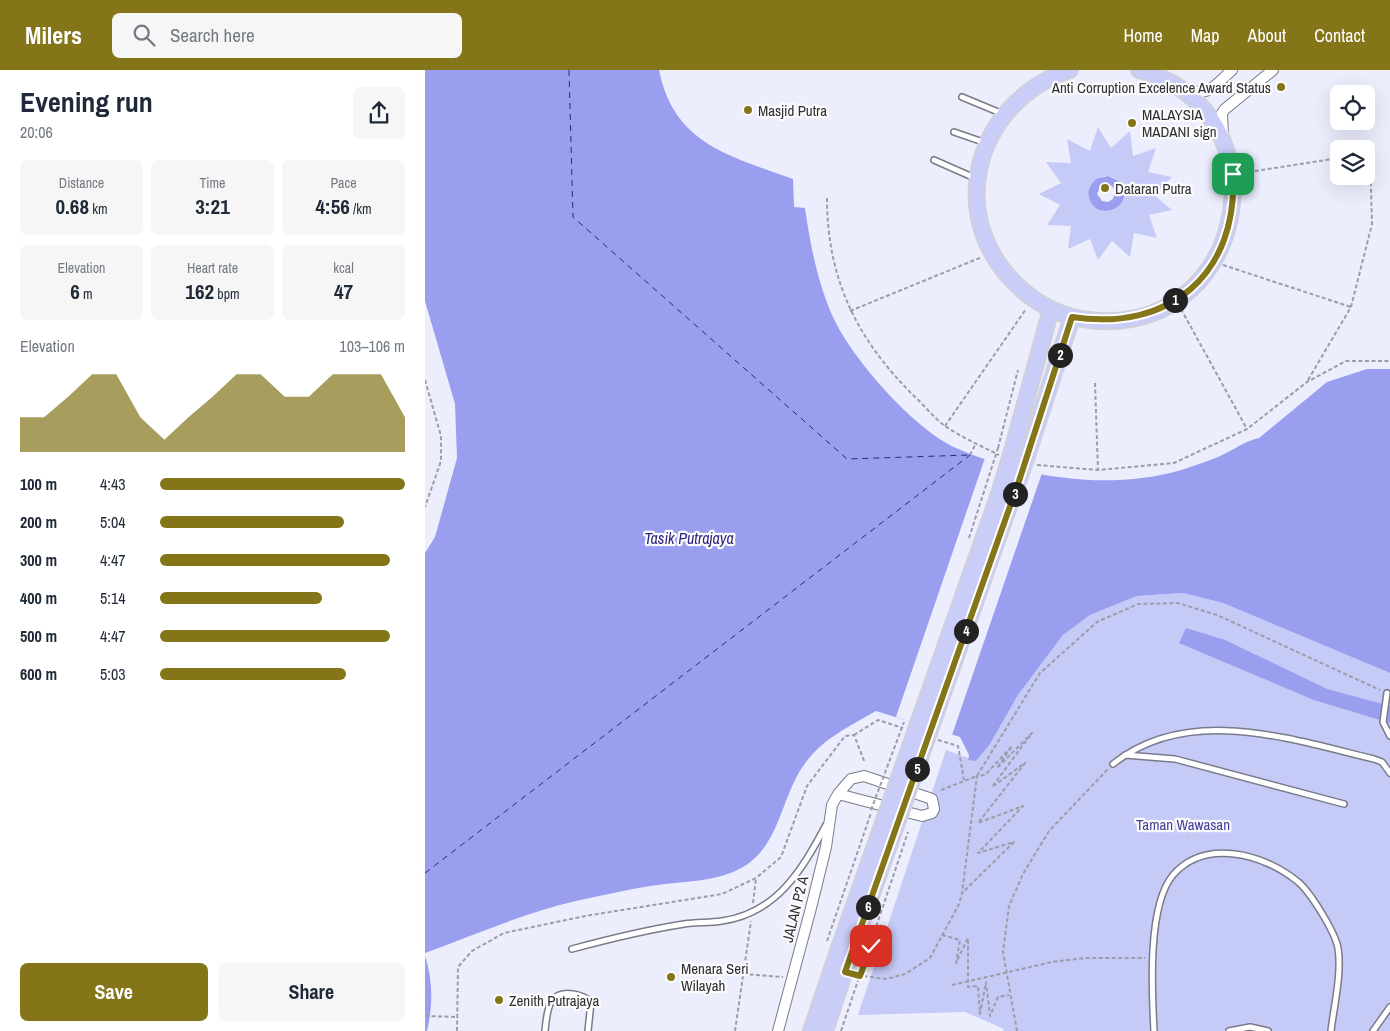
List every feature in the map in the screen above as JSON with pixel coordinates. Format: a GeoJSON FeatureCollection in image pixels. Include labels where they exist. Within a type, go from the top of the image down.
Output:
{"type":"FeatureCollection","features":[{"type":"Feature","properties":{"kind":"main road"},"geometry":{"type":"LineString","coordinates":[[1070,70],[1041,82],[1027,91],[1003,114],[986,143],[977,179],[978,216],[991,254],[1012,281],[1033,299],[1051,309],[1072,317],[1100,321],[1134,318],[1156,311],[1176,300],[1190,289],[1214,262],[1224,242],[1231,220],[1234,197],[1233,174],[1223,142],[1211,120],[1195,102],[1176,86],[1145,71]]}},
{"type":"Feature","properties":{"kind":"main road"},"geometry":{"type":"LineString","coordinates":[[811,1031],[999,494],[1004,452],[1051,309]]}},
{"type":"Feature","properties":{"kind":"main road"},"geometry":{"type":"LineString","coordinates":[[825,1031],[853,974],[839,948],[1030,460],[1072,317]]}},
{"type":"Feature","properties":{"kind":"street"},"geometry":{"type":"LineString","coordinates":[[1176,86],[1202,94],[1209,91],[1232,70]]}},
{"type":"Feature","properties":{"kind":"street"},"geometry":{"type":"LineString","coordinates":[[1223,142],[1222,113],[1273,70]]}},
{"type":"Feature","properties":{"kind":"street"},"geometry":{"type":"LineString","coordinates":[[864,776],[932,799],[934,809],[931,813],[922,816],[837,794],[851,779],[864,776]]}},
{"type":"Feature","properties":{"kind":"street","name":"JALAN P2 A"},"geometry":{"type":"LineString","coordinates":[[778,1031],[822,865],[830,818],[837,794]]}},
{"type":"Feature","properties":{"kind":"lane"},"geometry":{"type":"LineString","coordinates":[[962,97],[1003,114]]}},
{"type":"Feature","properties":{"kind":"lane"},"geometry":{"type":"LineString","coordinates":[[954,132],[986,143]]}},
{"type":"Feature","properties":{"kind":"lane"},"geometry":{"type":"LineString","coordinates":[[934,160],[977,179]]}},
{"type":"Feature","properties":{"kind":"lane"},"geometry":{"type":"LineString","coordinates":[[1387,694],[1383,722],[1390,736]]}},
{"type":"Feature","properties":{"kind":"lane"},"geometry":{"type":"LineString","coordinates":[[1113,764],[1125,755],[1162,737],[1182,733],[1238,731],[1258,733],[1382,762],[1390,773]]}},
{"type":"Feature","properties":{"kind":"lane"},"geometry":{"type":"LineString","coordinates":[[1125,755],[1175,759],[1344,804]]}},
{"type":"Feature","properties":{"kind":"lane"},"geometry":{"type":"LineString","coordinates":[[572,949],[620,936],[685,924],[722,921],[752,912],[767,904],[788,886],[802,868],[830,818]]}},
{"type":"Feature","properties":{"kind":"lane"},"geometry":{"type":"LineString","coordinates":[[1154,1031],[1152,958],[1159,913],[1173,876],[1198,858],[1218,853],[1251,858],[1298,881],[1335,938],[1339,960],[1331,1031]]}},
{"type":"Feature","properties":{"kind":"lane"},"geometry":{"type":"LineString","coordinates":[[545,1031],[550,1005],[555,997],[564,993],[577,995],[591,1002],[588,1031]]}},
{"type":"Feature","properties":{"kind":"lane"},"geometry":{"type":"LineString","coordinates":[[1373,1031],[1390,1007]]}},
{"type":"Feature","properties":{"kind":"lane"},"geometry":{"type":"LineString","coordinates":[[1229,1031],[1250,1027],[1268,1031]]}},
{"type":"Feature","properties":{"kind":"path"},"geometry":{"type":"LineString","coordinates":[[1233,174],[1330,159]]}},
{"type":"Feature","properties":{"kind":"path"},"geometry":{"type":"LineString","coordinates":[[1307,382],[1351,307],[1372,224],[1371,185]]}},
{"type":"Feature","properties":{"kind":"path"},"geometry":{"type":"LineString","coordinates":[[827,198],[827,228],[831,254],[849,311],[889,371],[945,426],[976,443],[1004,452]]}},
{"type":"Feature","properties":{"kind":"path"},"geometry":{"type":"LineString","coordinates":[[849,311],[991,254]]}},
{"type":"Feature","properties":{"kind":"path"},"geometry":{"type":"LineString","coordinates":[[1214,262],[1351,307]]}},
{"type":"Feature","properties":{"kind":"path"},"geometry":{"type":"LineString","coordinates":[[945,426],[1033,299]]}},
{"type":"Feature","properties":{"kind":"path"},"geometry":{"type":"LineString","coordinates":[[1176,300],[1247,429]]}},
{"type":"Feature","properties":{"kind":"path"},"geometry":{"type":"LineString","coordinates":[[1030,460],[1097,470],[1174,462],[1247,429],[1307,382],[1346,362],[1390,360]]}},
{"type":"Feature","properties":{"kind":"path"},"geometry":{"type":"LineString","coordinates":[[967,545],[1004,452],[1019,370]]}},
{"type":"Feature","properties":{"kind":"path"},"geometry":{"type":"LineString","coordinates":[[425,380],[441,436],[441,461],[425,507]]}},
{"type":"Feature","properties":{"kind":"path"},"geometry":{"type":"LineString","coordinates":[[1095,383],[1097,470]]}},
{"type":"Feature","properties":{"kind":"path"},"geometry":{"type":"LineString","coordinates":[[970,455],[976,443]]}},
{"type":"Feature","properties":{"kind":"path"},"geometry":{"type":"LineString","coordinates":[[853,974],[885,979],[905,974],[930,958],[959,904],[977,776],[1041,673],[1097,622],[1139,604],[1178,603],[1217,615],[1387,694]]}},
{"type":"Feature","properties":{"kind":"path"},"geometry":{"type":"LineString","coordinates":[[839,948],[871,810],[905,722]]}},
{"type":"Feature","properties":{"kind":"path"},"geometry":{"type":"LineString","coordinates":[[941,790],[977,776],[985,775],[1011,746],[997,768],[1032,733],[992,787],[1025,764],[978,823],[1023,806],[978,853],[1014,842],[962,892]]}},
{"type":"Feature","properties":{"kind":"path"},"geometry":{"type":"LineString","coordinates":[[457,1031],[458,967],[472,951],[504,933],[585,916],[722,894],[756,878],[781,857],[807,786],[845,736],[854,735],[865,762]]}},
{"type":"Feature","properties":{"kind":"path"},"geometry":{"type":"LineString","coordinates":[[1017,1031],[1009,995],[1003,952],[1009,906],[1023,874],[1049,831],[1113,764]]}},
{"type":"Feature","properties":{"kind":"path"},"geometry":{"type":"LineString","coordinates":[[841,1031],[853,974],[908,831]]}},
{"type":"Feature","properties":{"kind":"path"},"geometry":{"type":"LineString","coordinates":[[735,1031],[756,878]]}},
{"type":"Feature","properties":{"kind":"path"},"geometry":{"type":"LineString","coordinates":[[942,935],[960,940],[956,963],[968,938],[968,987],[979,986],[980,1014],[987,982],[990,1016],[998,997],[1009,995]]}},
{"type":"Feature","properties":{"kind":"path"},"geometry":{"type":"LineString","coordinates":[[952,985],[1085,958],[1152,958]]}},
{"type":"Feature","properties":{"kind":"path"},"geometry":{"type":"LineString","coordinates":[[743,974],[793,977]]}},
{"type":"Feature","properties":{"kind":"path"},"geometry":{"type":"LineString","coordinates":[[425,1016],[458,1017]]}},
{"type":"Feature","properties":{"kind":"green space"},"geometry":{"type":"Polygon","coordinates":[[[1098,127],[1111,148],[1130,131],[1133,156],[1156,148],[1148,172],[1172,177],[1154,195],[1172,210],[1149,215],[1157,238],[1134,233],[1130,257],[1112,241],[1098,260],[1090,239],[1068,249],[1071,226],[1047,225],[1060,205],[1039,194],[1061,183],[1046,162],[1071,163],[1067,139],[1090,151],[1098,127]],[[1104,176],[1089,197],[1116,208],[1121,203],[1124,192],[1120,183],[1111,177],[1104,176]]]}},
{"type":"Feature","properties":{"kind":"green space","name":"Taman Wawasan"},"geometry":{"type":"Polygon","coordinates":[[[1183,593],[1223,603],[1390,673],[1390,1031],[1003,1031],[1004,1029],[965,1012],[858,1015],[946,750],[976,761],[990,744],[1018,695],[1063,635],[1090,615],[1137,596],[1183,593]]]}},
{"type":"Feature","properties":{"kind":"water","name":"Tasik Putrajaya"},"geometry":{"type":"Polygon","coordinates":[[[425,70],[659,70],[667,95],[678,115],[692,131],[708,144],[727,154],[793,179],[794,207],[805,208],[815,264],[833,317],[854,353],[886,392],[922,426],[940,439],[956,448],[1000,464],[1023,471],[1071,479],[1119,480],[1171,473],[1218,457],[1259,438],[1327,382],[1367,369],[1390,369],[1390,673],[1223,603],[1183,593],[1137,596],[1090,615],[1063,635],[1018,695],[990,744],[976,761],[968,760],[969,755],[960,737],[876,711],[829,739],[806,762],[791,789],[773,833],[756,857],[743,867],[710,879],[662,884],[557,906],[518,918],[425,953],[425,553],[435,537],[457,458],[455,404],[425,301],[425,70]]]}},
{"type":"Feature","properties":{"kind":"water"},"geometry":{"type":"Polygon","coordinates":[[[1108,176],[1119,181],[1124,190],[1124,198],[1120,205],[1106,211],[1099,210],[1093,205],[1089,197],[1089,190],[1096,179],[1108,176]],[[1104,185],[1100,187],[1097,194],[1102,201],[1108,202],[1113,199],[1115,191],[1112,186],[1104,185]]]}},
{"type":"Feature","properties":{"kind":"water"},"geometry":{"type":"Polygon","coordinates":[[[1186,628],[1225,640],[1327,689],[1390,706],[1390,723],[1314,700],[1179,643],[1186,628]]]}},
{"type":"Feature","properties":{"kind":"water"},"geometry":{"type":"Polygon","coordinates":[[[425,956],[430,974],[431,993],[427,1031],[425,1031],[425,956]]]}},
{"type":"Feature","properties":{"kind":"pier"},"geometry":{"type":"Polygon","coordinates":[[[985,458],[1042,473],[952,735],[896,717],[985,458]]]}},
{"type":"Feature","properties":{"kind":"ferry route"},"geometry":{"type":"LineString","coordinates":[[569,70],[573,217],[847,459],[969,455]]}},
{"type":"Feature","properties":{"kind":"ferry route"},"geometry":{"type":"LineString","coordinates":[[425,873],[970,455]]}},
{"type":"Feature","properties":{"kind":"place","name":"Anti Corruption Excelence Award Status"},"geometry":{"type":"Point","coordinates":[1281,87]}},
{"type":"Feature","properties":{"kind":"place","name":"Masjid Putra"},"geometry":{"type":"Point","coordinates":[748,110]}},
{"type":"Feature","properties":{"kind":"place","name":"MALAYSIA MADANI sign"},"geometry":{"type":"Point","coordinates":[1132,123]}},
{"type":"Feature","properties":{"kind":"place","name":"Dataran Putra"},"geometry":{"type":"Point","coordinates":[1105,188]}},
{"type":"Feature","properties":{"kind":"place","name":"Menara Seri Wilayah"},"geometry":{"type":"Point","coordinates":[671,977]}},
{"type":"Feature","properties":{"kind":"place","name":"Zenith Putrajaya"},"geometry":{"type":"Point","coordinates":[499,1000]}},
{"type":"Feature","properties":{"kind":"route"},"geometry":{"type":"LineString","coordinates":[[871,946],[860,976],[845,972],[1019,481],[1072,317],[1100,321],[1134,318],[1156,311],[1176,300],[1190,289],[1214,262],[1224,242],[1231,220],[1234,197],[1233,174]]}}]}
